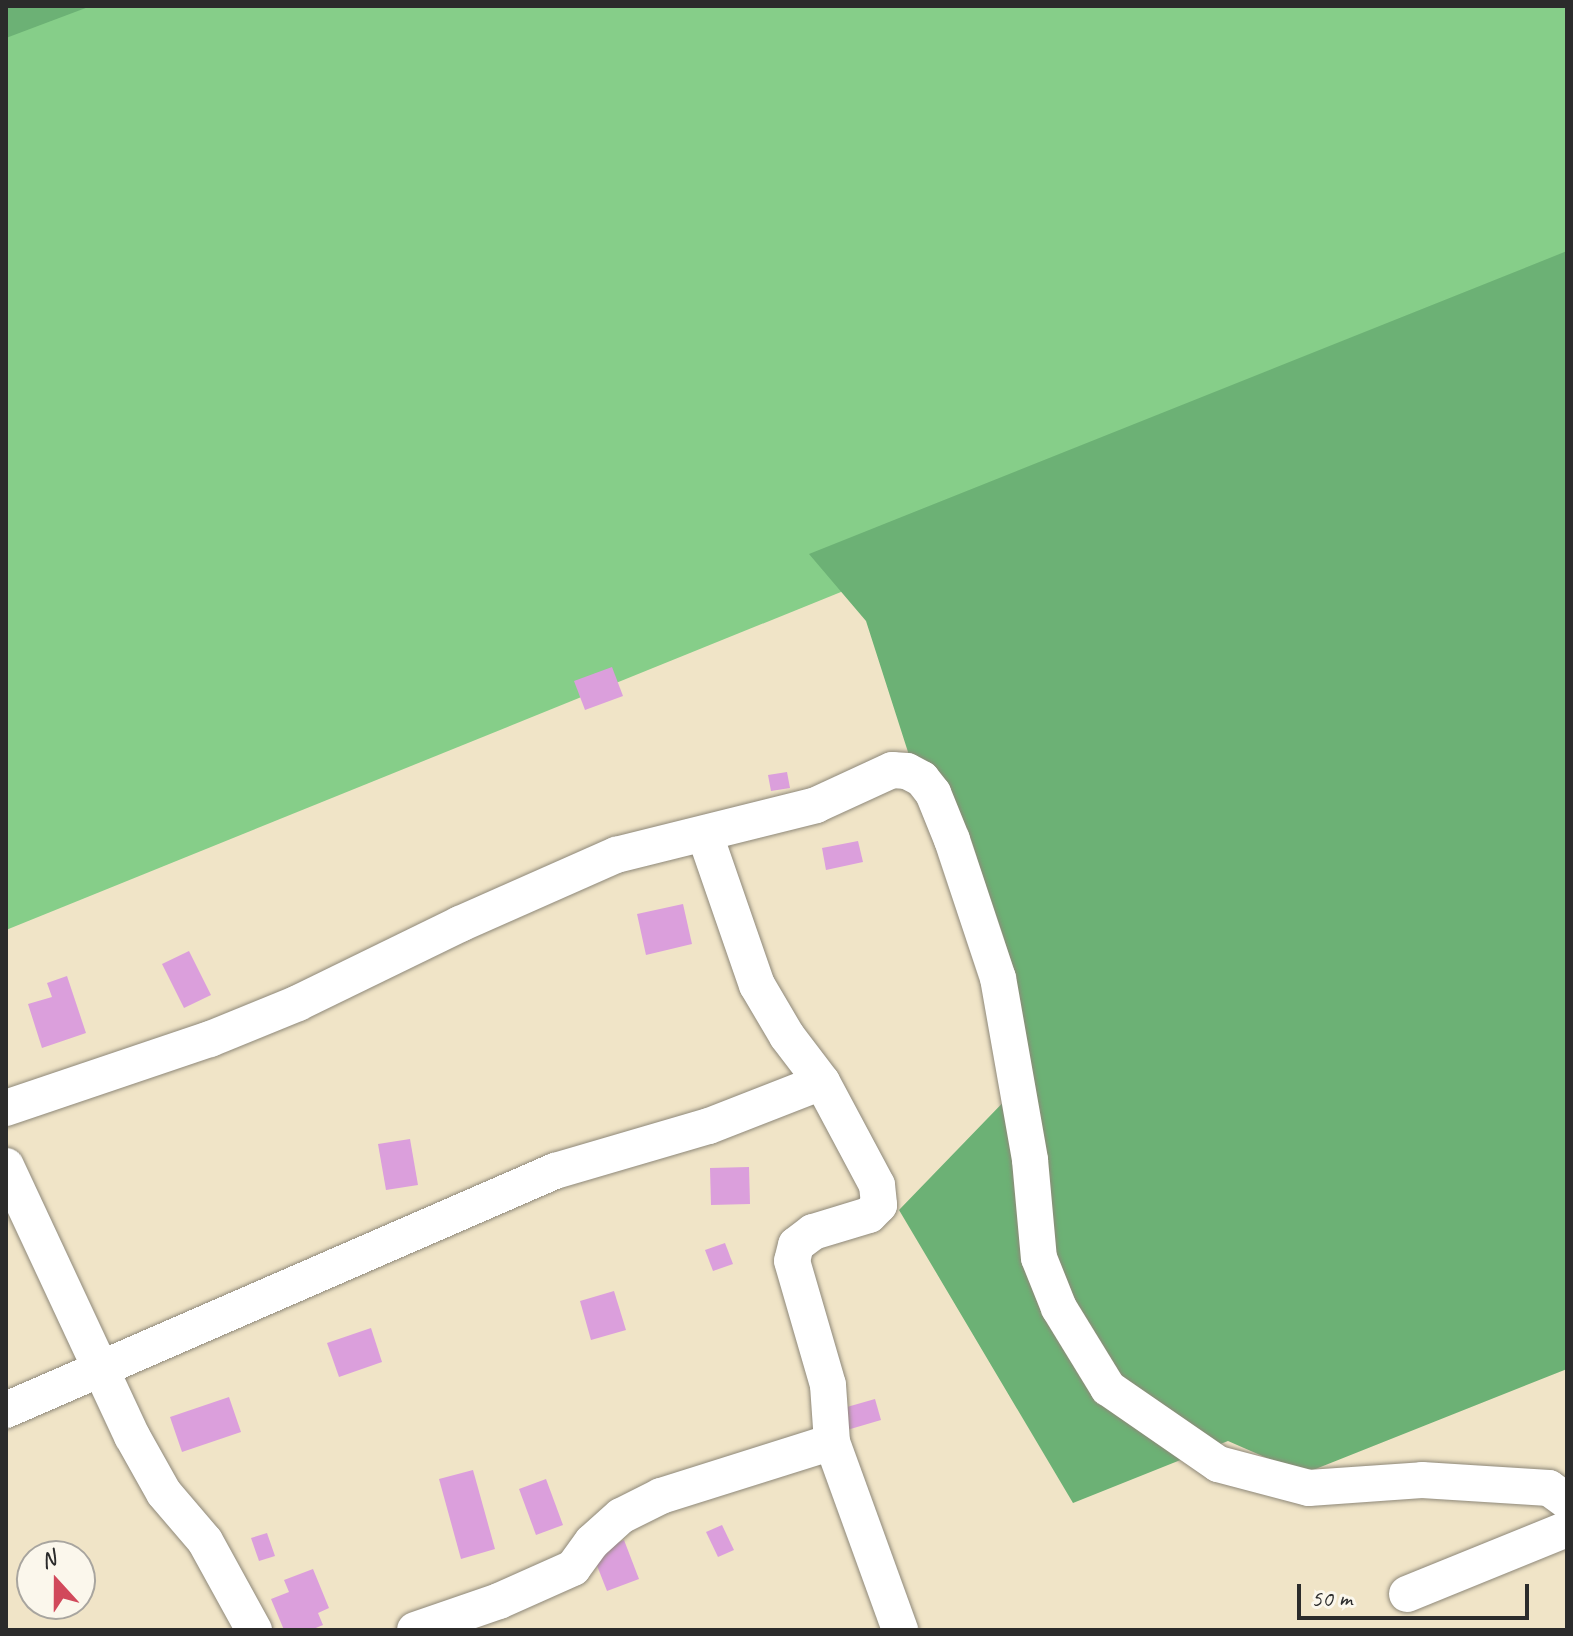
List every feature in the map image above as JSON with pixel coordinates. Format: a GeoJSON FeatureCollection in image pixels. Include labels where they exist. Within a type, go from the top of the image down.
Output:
{"type":"FeatureCollection","features":[{"type":"Feature","properties":{"kind":"street"},"geometry":{"type":"LineString","coordinates":[[6,1108],[210,1039],[298,1003],[460,924],[616,855],[816,805],[892,770],[907,771],[928,786],[952,840],[998,978],[1030,1160],[1039,1258],[1059,1308],[1108,1388],[1218,1464],[1309,1488],[1451,1482],[1549,1488],[1567,1501]]}},
{"type":"Feature","properties":{"kind":"street"},"geometry":{"type":"LineString","coordinates":[[705,835],[757,985],[787,1036],[822,1082],[877,1185],[879,1205],[869,1215],[813,1232],[796,1245],[792,1261],[828,1385],[832,1442],[900,1630]]}},
{"type":"Feature","properties":{"kind":"street"},"geometry":{"type":"LineString","coordinates":[[6,1410],[555,1171],[709,1126],[822,1082]]}},
{"type":"Feature","properties":{"kind":"street"},"geometry":{"type":"LineString","coordinates":[[6,1166],[98,1369],[164,1493],[205,1541],[254,1630]]}},
{"type":"Feature","properties":{"kind":"street"},"geometry":{"type":"LineString","coordinates":[[415,1630],[499,1601],[573,1568],[592,1542],[621,1516],[661,1496],[832,1442]]}},
{"type":"Feature","properties":{"kind":"street"},"geometry":{"type":"LineString","coordinates":[[1407,1594],[1567,1529]]}},
{"type":"Feature","properties":{"kind":"green space"},"geometry":{"type":"Polygon","coordinates":[[[6,6],[91,6],[6,38],[6,6]]]}},
{"type":"Feature","properties":{"kind":"green space"},"geometry":{"type":"Polygon","coordinates":[[[77,6],[1567,6],[1567,298],[6,930],[6,34],[77,6]]]}},
{"type":"Feature","properties":{"kind":"green space"},"geometry":{"type":"Polygon","coordinates":[[[1567,251],[1567,1369],[1303,1474],[1228,1441],[1073,1503],[899,1210],[1016,1089],[866,621],[809,554],[1567,251]]]}},
{"type":"Feature","properties":{"kind":"building"},"geometry":{"type":"Polygon","coordinates":[[[612,667],[623,696],[585,710],[574,681],[612,667]]]}},
{"type":"Feature","properties":{"kind":"building"},"geometry":{"type":"Polygon","coordinates":[[[787,772],[790,788],[771,791],[768,775],[787,772]]]}},
{"type":"Feature","properties":{"kind":"building"},"geometry":{"type":"Polygon","coordinates":[[[858,841],[863,862],[826,870],[822,848],[858,841]]]}},
{"type":"Feature","properties":{"kind":"building"},"geometry":{"type":"Polygon","coordinates":[[[683,904],[692,944],[646,955],[637,914],[683,904]]]}},
{"type":"Feature","properties":{"kind":"building"},"geometry":{"type":"Polygon","coordinates":[[[189,951],[211,995],[184,1008],[162,964],[189,951]]]}},
{"type":"Feature","properties":{"kind":"building"},"geometry":{"type":"Polygon","coordinates":[[[67,976],[86,1033],[42,1048],[28,1004],[52,997],[47,983],[67,976]]]}},
{"type":"Feature","properties":{"kind":"building"},"geometry":{"type":"Polygon","coordinates":[[[410,1139],[418,1185],[386,1190],[378,1144],[410,1139]]]}},
{"type":"Feature","properties":{"kind":"building"},"geometry":{"type":"Polygon","coordinates":[[[749,1167],[750,1204],[711,1205],[710,1168],[749,1167]]]}},
{"type":"Feature","properties":{"kind":"building"},"geometry":{"type":"Polygon","coordinates":[[[725,1243],[733,1264],[713,1271],[705,1250],[725,1243]]]}},
{"type":"Feature","properties":{"kind":"building"},"geometry":{"type":"Polygon","coordinates":[[[614,1291],[626,1330],[591,1340],[580,1301],[614,1291]]]}},
{"type":"Feature","properties":{"kind":"building"},"geometry":{"type":"Polygon","coordinates":[[[371,1328],[382,1362],[339,1377],[327,1343],[371,1328]]]}},
{"type":"Feature","properties":{"kind":"building"},"geometry":{"type":"Polygon","coordinates":[[[229,1397],[241,1432],[182,1452],[170,1417],[229,1397]]]}},
{"type":"Feature","properties":{"kind":"building"},"geometry":{"type":"Polygon","coordinates":[[[875,1399],[881,1420],[847,1430],[840,1409],[875,1399]]]}},
{"type":"Feature","properties":{"kind":"building"},"geometry":{"type":"Polygon","coordinates":[[[473,1470],[495,1549],[461,1559],[439,1479],[473,1470]]]}},
{"type":"Feature","properties":{"kind":"building"},"geometry":{"type":"Polygon","coordinates":[[[546,1479],[563,1525],[536,1535],[519,1489],[546,1479]]]}},
{"type":"Feature","properties":{"kind":"building"},"geometry":{"type":"Polygon","coordinates":[[[722,1525],[734,1550],[718,1557],[706,1532],[722,1525]]]}},
{"type":"Feature","properties":{"kind":"building"},"geometry":{"type":"Polygon","coordinates":[[[267,1533],[275,1556],[259,1561],[251,1538],[267,1533]]]}},
{"type":"Feature","properties":{"kind":"building"},"geometry":{"type":"Polygon","coordinates":[[[624,1540],[639,1579],[607,1591],[592,1553],[624,1540]]]}},
{"type":"Feature","properties":{"kind":"building"},"geometry":{"type":"Polygon","coordinates":[[[313,1569],[329,1608],[318,1613],[323,1625],[311,1630],[284,1630],[271,1599],[289,1592],[284,1580],[313,1569]]]}}]}
